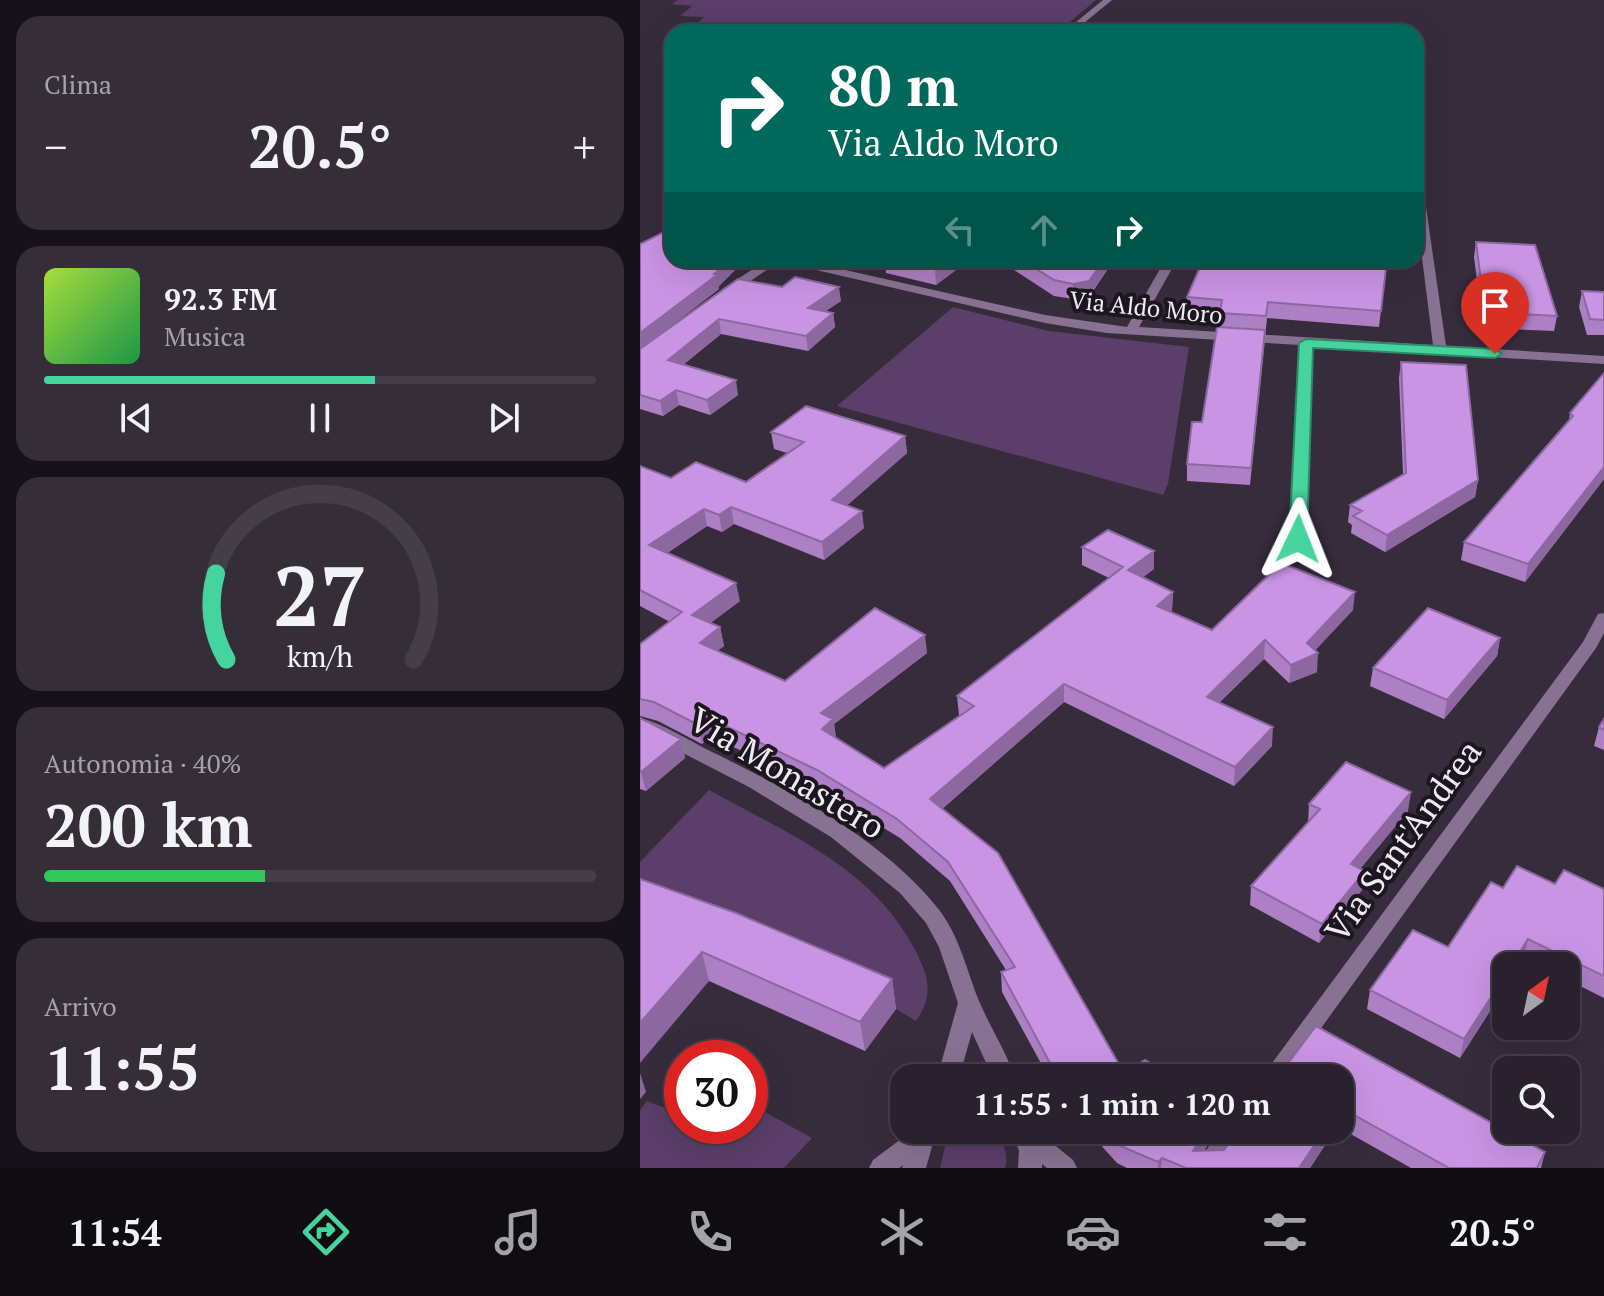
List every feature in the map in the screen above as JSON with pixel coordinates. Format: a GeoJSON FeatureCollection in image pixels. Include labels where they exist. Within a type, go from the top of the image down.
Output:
{"type":"FeatureCollection","features":[{"type":"Feature","properties":{"kind":"street"},"geometry":{"type":"LineString","coordinates":[[1078,24],[1108,0]]}},
{"type":"Feature","properties":{"kind":"street"},"geometry":{"type":"LineString","coordinates":[[1424,230],[1440,351]]}},
{"type":"Feature","properties":{"kind":"street"},"geometry":{"type":"LineString","coordinates":[[715,300],[763,268]]}},
{"type":"Feature","properties":{"kind":"street","name":"Via Aldo Moro"},"geometry":{"type":"LineString","coordinates":[[821,268],[1045,319],[1131,331],[1604,360]]}},
{"type":"Feature","properties":{"kind":"street"},"geometry":{"type":"LineString","coordinates":[[1131,331],[1166,268]]}},
{"type":"Feature","properties":{"kind":"street"},"geometry":{"type":"LineString","coordinates":[[1298,539],[1306,343]]}},
{"type":"Feature","properties":{"kind":"street","name":"Via Sant'Andrea"},"geometry":{"type":"LineString","coordinates":[[1283,1064],[1597,647],[1604,618]]}},
{"type":"Feature","properties":{"kind":"street","name":"Via Monastero"},"geometry":{"type":"LineString","coordinates":[[640,724],[732,770],[804,812],[853,845],[902,885],[933,917],[949,945],[969,1003],[1000,1064]]}},
{"type":"Feature","properties":{"kind":"street"},"geometry":{"type":"LineString","coordinates":[[952,1064],[969,1003]]}},
{"type":"Feature","properties":{"kind":"street"},"geometry":{"type":"LineString","coordinates":[[881,1168],[912,1144]]}},
{"type":"Feature","properties":{"kind":"street"},"geometry":{"type":"LineString","coordinates":[[914,1168],[920,1144]]}},
{"type":"Feature","properties":{"kind":"street"},"geometry":{"type":"LineString","coordinates":[[1028,1144],[1030,1168]]}},
{"type":"Feature","properties":{"kind":"street"},"geometry":{"type":"LineString","coordinates":[[1037,1144],[1065,1168]]}},
{"type":"Feature","properties":{"kind":"street"},"geometry":{"type":"LineString","coordinates":[[1206,1168],[1224,1144]]}},
{"type":"Feature","properties":{"kind":"shaded area"},"geometry":{"type":"Polygon","coordinates":[[[678,0],[1096,0],[1068,24],[737,24],[699,22],[704,17],[680,16],[692,6],[672,4],[678,0]]]}},
{"type":"Feature","properties":{"kind":"shaded area"},"geometry":{"type":"Polygon","coordinates":[[[953,307],[1049,331],[1189,347],[1168,484],[1163,495],[837,406],[953,307]]]}},
{"type":"Feature","properties":{"kind":"shaded area"},"geometry":{"type":"Polygon","coordinates":[[[709,790],[824,854],[875,895],[896,919],[914,948],[926,976],[926,1002],[916,1021],[896,1009],[640,905],[640,862],[709,790]]]}},
{"type":"Feature","properties":{"kind":"shaded area"},"geometry":{"type":"Polygon","coordinates":[[[647,1101],[664,1108],[664,1144],[768,1144],[768,1114],[812,1138],[784,1168],[640,1168],[640,1110],[647,1101]]]}},
{"type":"Feature","properties":{"kind":"shaded area"},"geometry":{"type":"Polygon","coordinates":[[[946,1144],[1002,1144],[1005,1149],[1005,1168],[940,1168],[946,1144]]]}},
{"type":"Feature","properties":{"kind":"building"},"geometry":{"type":"Polygon","coordinates":[[[664,232],[664,268],[720,268],[714,274],[717,275],[640,333],[640,244],[664,232]]]}},
{"type":"Feature","properties":{"kind":"building"},"geometry":{"type":"Polygon","coordinates":[[[1476,242],[1535,245],[1557,316],[1485,312],[1476,242]]]}},
{"type":"Feature","properties":{"kind":"building"},"geometry":{"type":"Polygon","coordinates":[[[1035,268],[1098,268],[1089,281],[1073,284],[1054,280],[1035,268]]]}},
{"type":"Feature","properties":{"kind":"building"},"geometry":{"type":"Polygon","coordinates":[[[1200,268],[1386,268],[1381,311],[1268,302],[1266,316],[1220,313],[1222,300],[1187,297],[1200,268]]]}},
{"type":"Feature","properties":{"kind":"building"},"geometry":{"type":"Polygon","coordinates":[[[795,277],[839,287],[808,308],[833,313],[806,336],[719,319],[668,360],[736,380],[707,400],[676,390],[660,401],[640,395],[640,349],[738,279],[782,287],[795,277]]]}},
{"type":"Feature","properties":{"kind":"building"},"geometry":{"type":"Polygon","coordinates":[[[1582,291],[1604,292],[1604,320],[1590,319],[1582,291]]]}},
{"type":"Feature","properties":{"kind":"building"},"geometry":{"type":"Polygon","coordinates":[[[1217,327],[1265,330],[1251,468],[1187,464],[1192,422],[1202,422],[1217,327]]]}},
{"type":"Feature","properties":{"kind":"building"},"geometry":{"type":"Polygon","coordinates":[[[1401,362],[1466,365],[1478,480],[1387,535],[1353,516],[1362,511],[1350,505],[1406,473],[1401,362]]]}},
{"type":"Feature","properties":{"kind":"building"},"geometry":{"type":"Polygon","coordinates":[[[1604,373],[1604,467],[1528,564],[1464,542],[1573,416],[1570,413],[1604,373]]]}},
{"type":"Feature","properties":{"kind":"building"},"geometry":{"type":"Polygon","coordinates":[[[806,406],[905,436],[832,500],[862,511],[822,542],[731,507],[719,515],[704,509],[649,545],[736,583],[692,615],[720,627],[700,643],[785,681],[875,608],[925,635],[821,713],[833,719],[822,729],[884,768],[974,706],[957,696],[1123,567],[1082,547],[1108,530],[1154,551],[1128,570],[1173,592],[1157,606],[1212,630],[1281,563],[1355,592],[1307,643],[1318,653],[1291,665],[1265,640],[1207,697],[1273,727],[1235,767],[1064,684],[930,799],[998,853],[1119,1064],[1050,1064],[1001,972],[1015,967],[948,862],[897,819],[817,770],[707,717],[698,725],[654,702],[640,699],[640,644],[682,612],[640,590],[640,466],[671,478],[696,462],[746,482],[804,442],[771,432],[806,406]]]}},
{"type":"Feature","properties":{"kind":"building"},"geometry":{"type":"Polygon","coordinates":[[[1428,608],[1500,638],[1447,700],[1373,668],[1428,608]]]}},
{"type":"Feature","properties":{"kind":"building"},"geometry":{"type":"Polygon","coordinates":[[[640,718],[681,739],[641,772],[640,772],[640,718]]]}},
{"type":"Feature","properties":{"kind":"building"},"geometry":{"type":"Polygon","coordinates":[[[1346,762],[1411,792],[1351,864],[1365,871],[1322,924],[1251,886],[1320,809],[1309,804],[1346,762]]]}},
{"type":"Feature","properties":{"kind":"building"},"geometry":{"type":"Polygon","coordinates":[[[1517,866],[1555,884],[1564,870],[1604,889],[1604,976],[1580,964],[1580,952],[1555,952],[1528,939],[1520,952],[1492,952],[1492,996],[1464,1039],[1370,990],[1413,930],[1448,947],[1491,882],[1503,888],[1517,866]]]}},
{"type":"Feature","properties":{"kind":"building"},"geometry":{"type":"Polygon","coordinates":[[[640,879],[736,913],[892,979],[860,1022],[702,952],[640,1023],[640,879]]]}},
{"type":"Feature","properties":{"kind":"building"},"geometry":{"type":"Polygon","coordinates":[[[1316,1026],[1492,1123],[1492,1144],[1530,1144],[1545,1152],[1537,1168],[1449,1168],[1354,1115],[1354,1064],[1288,1064],[1316,1026]]]}},
{"type":"Feature","properties":{"kind":"building"},"geometry":{"type":"Polygon","coordinates":[[[1116,1144],[1197,1144],[1193,1151],[1224,1150],[1228,1144],[1315,1144],[1299,1168],[1186,1168],[1162,1158],[1158,1162],[1116,1144]]]}},
{"type":"Feature","properties":{"kind":"route"},"geometry":{"type":"LineString","coordinates":[[1298,539],[1306,343],[1495,354]]}}]}
